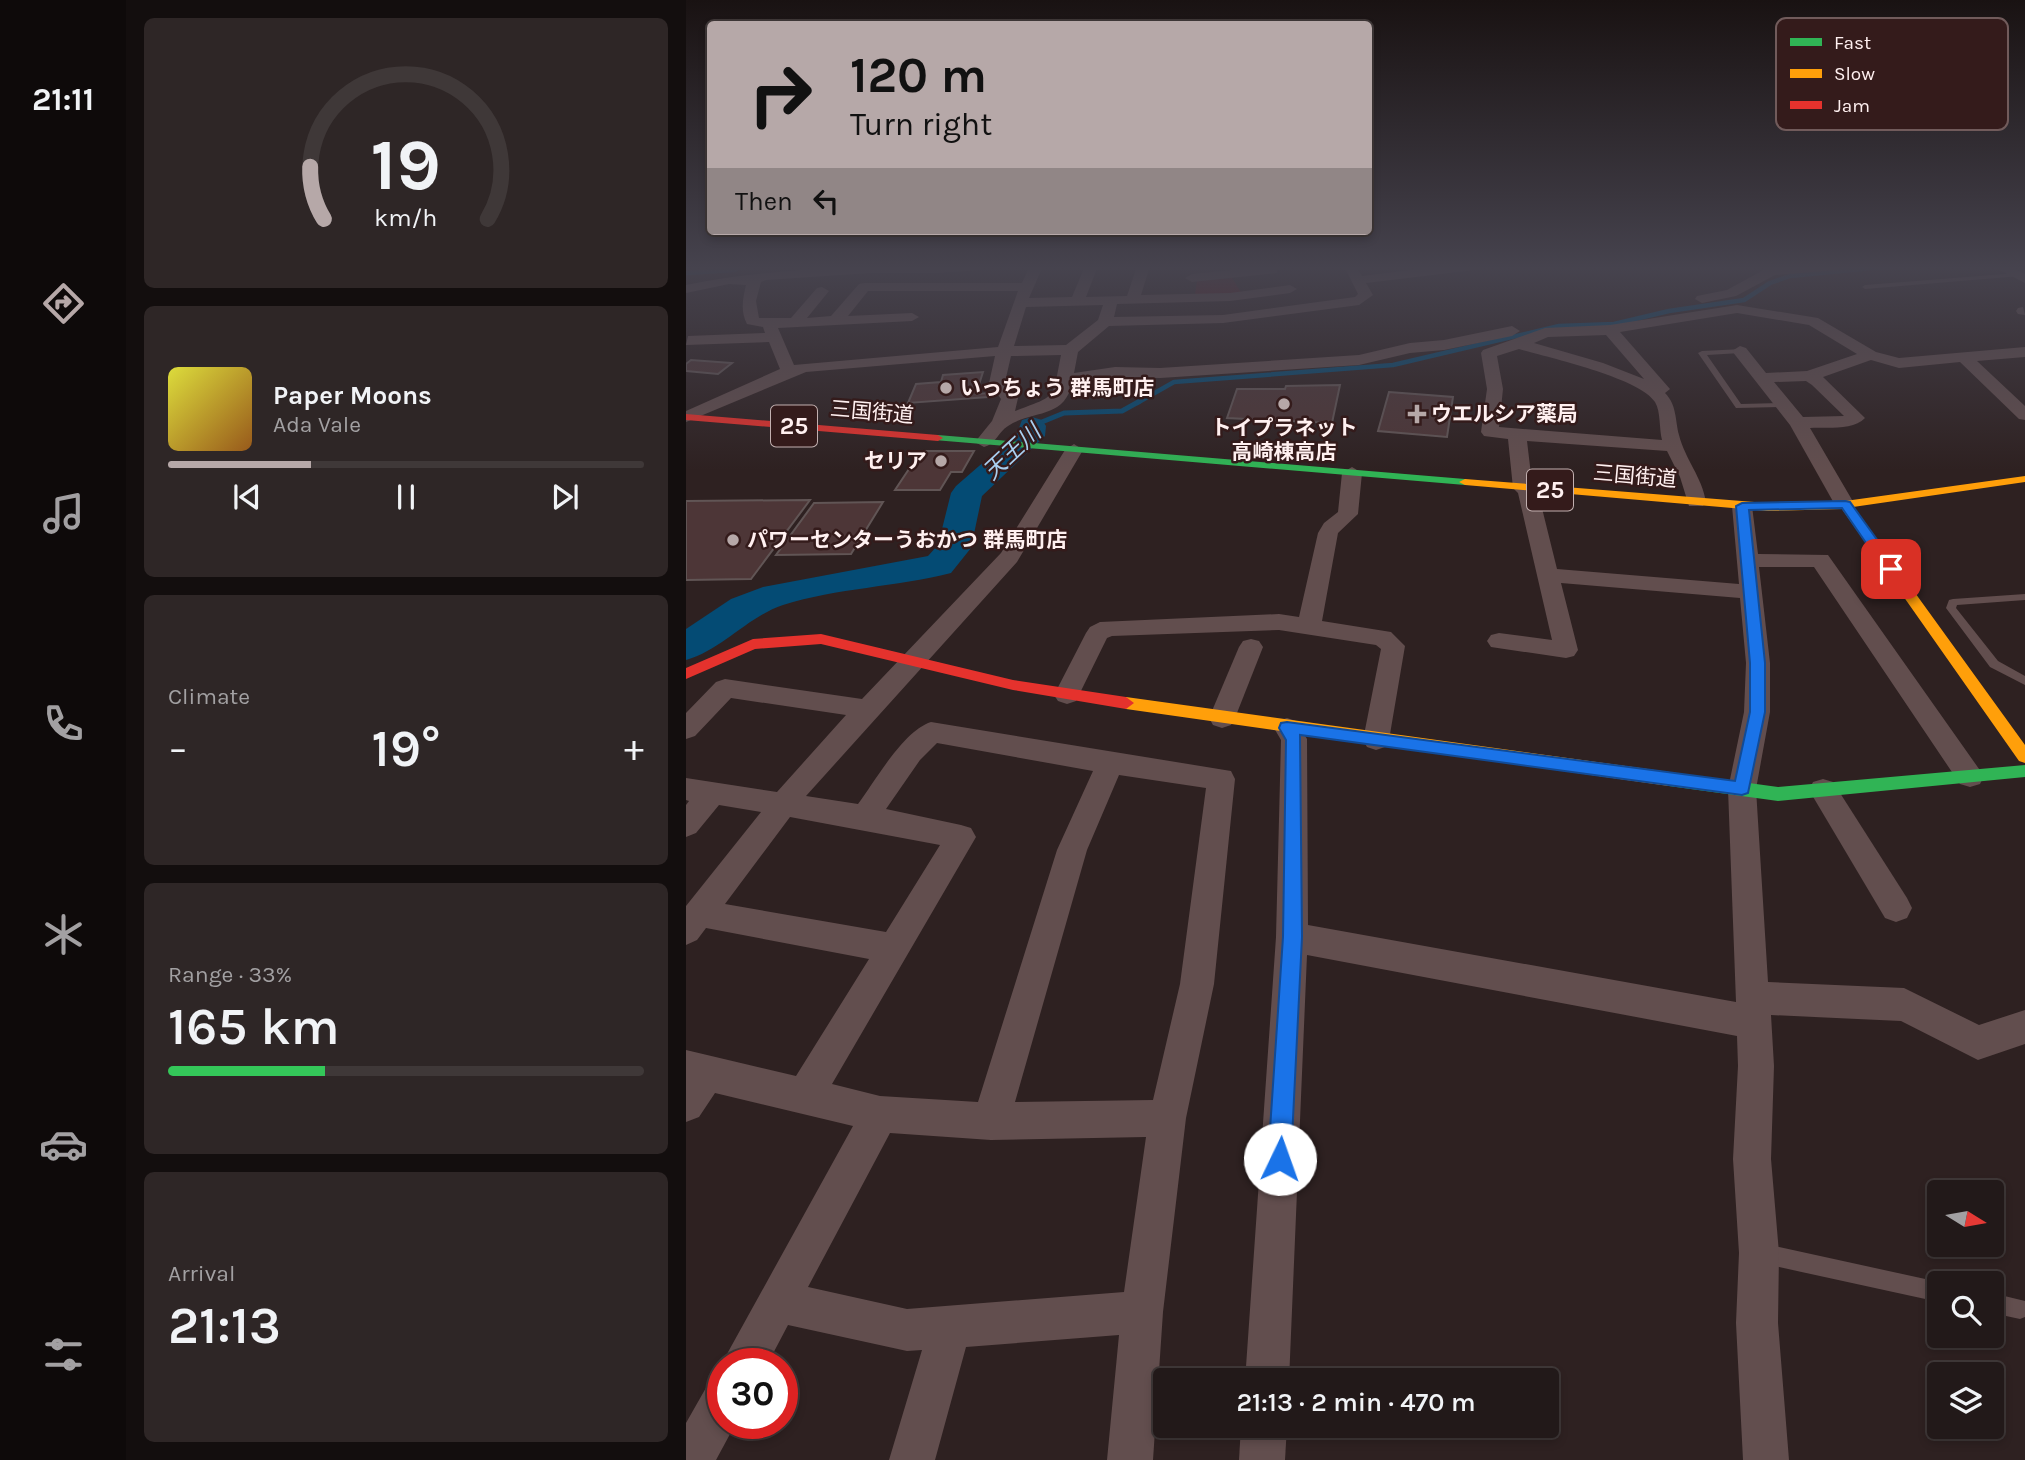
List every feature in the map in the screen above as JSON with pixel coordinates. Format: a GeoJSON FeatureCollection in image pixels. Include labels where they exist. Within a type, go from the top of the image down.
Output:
{"type":"FeatureCollection","features":[{"type":"Feature","properties":{"kind":"main road","name":"三国街道"},"geometry":{"type":"LineString","coordinates":[[686,417],[1742,506],[1845,505],[2025,479]]}},
{"type":"Feature","properties":{"kind":"main road"},"geometry":{"type":"LineString","coordinates":[[1845,505],[2025,757]]}},
{"type":"Feature","properties":{"kind":"main road"},"geometry":{"type":"LineString","coordinates":[[686,674],[754,644],[821,639],[1013,685],[1068,695],[1287,728],[1778,794],[2025,771]]}},
{"type":"Feature","properties":{"kind":"street"},"geometry":{"type":"LineString","coordinates":[[688,341],[740,334]]}},
{"type":"Feature","properties":{"kind":"street"},"geometry":{"type":"LineString","coordinates":[[773,334],[789,371]]}},
{"type":"Feature","properties":{"kind":"street"},"geometry":{"type":"LineString","coordinates":[[1003,422],[1010,398],[997,383],[1009,334]]}},
{"type":"Feature","properties":{"kind":"street"},"geometry":{"type":"LineString","coordinates":[[686,417],[789,371],[806,367],[1003,351],[1070,350],[1090,334]]}},
{"type":"Feature","properties":{"kind":"street"},"geometry":{"type":"LineString","coordinates":[[1066,379],[1115,372],[1160,373],[1216,367],[1359,360],[1410,348],[1444,345],[1498,334]]}},
{"type":"Feature","properties":{"kind":"street"},"geometry":{"type":"LineString","coordinates":[[1540,334],[1519,344],[1489,352],[1495,389],[1490,432],[1648,446],[1673,445]]}},
{"type":"Feature","properties":{"kind":"street"},"geometry":{"type":"LineString","coordinates":[[1614,334],[1663,389],[1654,390]]}},
{"type":"Feature","properties":{"kind":"street"},"geometry":{"type":"LineString","coordinates":[[1835,334],[1870,355],[1912,363],[2025,352]]}},
{"type":"Feature","properties":{"kind":"street"},"geometry":{"type":"LineString","coordinates":[[1519,344],[1612,372],[1654,390],[1663,401],[1667,430],[1673,445],[1691,475],[1696,502]]}},
{"type":"Feature","properties":{"kind":"street"},"geometry":{"type":"LineString","coordinates":[[984,442],[1003,422],[1053,403],[1061,396],[1070,350]]}},
{"type":"Feature","properties":{"kind":"street"},"geometry":{"type":"LineString","coordinates":[[1740,351],[1798,423],[1845,505]]}},
{"type":"Feature","properties":{"kind":"street"},"geometry":{"type":"LineString","coordinates":[[1763,378],[1809,376],[1870,355]]}},
{"type":"Feature","properties":{"kind":"street"},"geometry":{"type":"LineString","coordinates":[[1964,358],[2025,415]]}},
{"type":"Feature","properties":{"kind":"street"},"geometry":{"type":"LineString","coordinates":[[1798,423],[1847,422],[1856,418],[1818,381],[1809,376]]}},
{"type":"Feature","properties":{"kind":"street"},"geometry":{"type":"LineString","coordinates":[[1499,641],[1566,650],[1525,488],[1517,435]]}},
{"type":"Feature","properties":{"kind":"street"},"geometry":{"type":"LineString","coordinates":[[894,949],[692,921],[781,806],[1009,556],[1074,450]]}},
{"type":"Feature","properties":{"kind":"street"},"geometry":{"type":"LineString","coordinates":[[1309,626],[1328,533],[1331,527],[1348,514],[1352,473]]}},
{"type":"Feature","properties":{"kind":"street"},"geometry":{"type":"LineString","coordinates":[[1742,506],[1758,663],[1758,712],[1742,789],[1756,1066],[1752,1158],[1759,1253],[1757,1323],[1766,1460]]}},
{"type":"Feature","properties":{"kind":"street"},"geometry":{"type":"LineString","coordinates":[[1548,575],[1748,576],[1820,560],[1970,776]]}},
{"type":"Feature","properties":{"kind":"street"},"geometry":{"type":"LineString","coordinates":[[1068,695],[1098,633],[1108,628],[1279,622],[1309,626],[1383,638],[1392,646],[1376,740]]}},
{"type":"Feature","properties":{"kind":"street"},"geometry":{"type":"LineString","coordinates":[[1222,718],[1251,647]]}},
{"type":"Feature","properties":{"kind":"street"},"geometry":{"type":"LineString","coordinates":[[686,729],[725,688],[867,709]]}},
{"type":"Feature","properties":{"kind":"street"},"geometry":{"type":"LineString","coordinates":[[1268,1368],[1293,937],[1294,739],[1287,728]]}},
{"type":"Feature","properties":{"kind":"street"},"geometry":{"type":"LineString","coordinates":[[866,817],[910,753],[931,732],[1221,779],[1197,984],[1167,1118],[1142,1312],[1130,1460]]}},
{"type":"Feature","properties":{"kind":"street"},"geometry":{"type":"LineString","coordinates":[[991,1121],[1072,850],[1110,763]]}},
{"type":"Feature","properties":{"kind":"street"},"geometry":{"type":"LineString","coordinates":[[1823,790],[1896,908]]}},
{"type":"Feature","properties":{"kind":"street"},"geometry":{"type":"LineString","coordinates":[[686,825],[698,792],[866,817],[961,837],[805,1095]]}},
{"type":"Feature","properties":{"kind":"street"},"geometry":{"type":"LineString","coordinates":[[1293,937],[1753,1010],[1904,1005],[1978,1043],[2025,1027]]}},
{"type":"Feature","properties":{"kind":"street"},"geometry":{"type":"LineString","coordinates":[[686,1104],[697,1071],[880,1114],[991,1121],[1167,1118]]}},
{"type":"Feature","properties":{"kind":"street"},"geometry":{"type":"LineString","coordinates":[[752,1348],[880,1114]]}},
{"type":"Feature","properties":{"kind":"street"},"geometry":{"type":"LineString","coordinates":[[778,1302],[907,1330],[1142,1312]]}},
{"type":"Feature","properties":{"kind":"street"},"geometry":{"type":"LineString","coordinates":[[912,1460],[950,1328]]}},
{"type":"Feature","properties":{"kind":"street"},"geometry":{"type":"LineString","coordinates":[[691,1460],[707,1431]]}},
{"type":"Feature","properties":{"kind":"street"},"geometry":{"type":"LineString","coordinates":[[1262,1460],[1263,1438]]}},
{"type":"Feature","properties":{"kind":"lane"},"geometry":{"type":"LineString","coordinates":[[1740,351],[1702,353],[1740,406],[1782,405]]}},
{"type":"Feature","properties":{"kind":"lane"},"geometry":{"type":"LineString","coordinates":[[2025,597],[1953,602],[1951,608],[1994,664],[2025,681]]}},
{"type":"Feature","properties":{"kind":"lane"},"geometry":{"type":"LineString","coordinates":[[1759,1253],[1927,1289]]}},
{"type":"Feature","properties":{"kind":"lane"},"geometry":{"type":"LineString","coordinates":[[2004,1306],[2020,1309]]}},
{"type":"Feature","properties":{"kind":"building"},"geometry":{"type":"Polygon","coordinates":[[[691,360],[732,363],[718,374],[686,371],[686,364],[691,360]]]}},
{"type":"Feature","properties":{"kind":"building","name":"いっちょう 群馬町店"},"geometry":{"type":"Polygon","coordinates":[[[983,372],[976,394],[990,393],[988,397],[908,403],[916,384],[941,382],[943,375],[983,372]]]}},
{"type":"Feature","properties":{"kind":"building","name":"トイプラネット 高崎棟高店"},"geometry":{"type":"Polygon","coordinates":[[[1340,385],[1332,423],[1227,418],[1237,389],[1340,385]]]}},
{"type":"Feature","properties":{"kind":"building","name":"ウエルシア薬局"},"geometry":{"type":"Polygon","coordinates":[[[1389,392],[1453,397],[1447,437],[1378,431],[1389,392]]]}},
{"type":"Feature","properties":{"kind":"building","name":"セリア"},"geometry":{"type":"Polygon","coordinates":[[[921,451],[974,451],[962,472],[951,472],[940,490],[895,490],[921,451]]]}},
{"type":"Feature","properties":{"kind":"building","name":"パワーセンターうおかつ 群馬町店"},"geometry":{"type":"Polygon","coordinates":[[[810,500],[751,579],[686,580],[686,501],[810,500]]]}},
{"type":"Feature","properties":{"kind":"building"},"geometry":{"type":"Polygon","coordinates":[[[883,502],[851,554],[776,555],[814,503],[883,502]]]}},
{"type":"Feature","properties":{"kind":"waterway","name":"天王川"},"geometry":{"type":"LineString","coordinates":[[1137,403],[1174,382],[1393,365],[1524,334]]}},
{"type":"Feature","properties":{"kind":"waterway","name":"天王川"},"geometry":{"type":"LineString","coordinates":[[1032,426],[1064,413],[1122,411],[1140,401]]}},
{"type":"Feature","properties":{"kind":"waterway","name":"天王川"},"geometry":{"type":"LineString","coordinates":[[686,647],[744,607],[776,595],[939,565],[954,548],[967,493],[1031,436],[1032,426]]}},
{"type":"Feature","properties":{"kind":"traffic: fast"},"geometry":{"type":"LineString","coordinates":[[938,438],[1465,482]]}},
{"type":"Feature","properties":{"kind":"traffic: fast"},"geometry":{"type":"LineString","coordinates":[[1669,779],[1778,794],[2025,771]]}},
{"type":"Feature","properties":{"kind":"traffic: slow"},"geometry":{"type":"LineString","coordinates":[[1465,482],[1767,507],[1845,505],[2025,479]]}},
{"type":"Feature","properties":{"kind":"traffic: slow"},"geometry":{"type":"LineString","coordinates":[[1845,505],[2025,757]]}},
{"type":"Feature","properties":{"kind":"traffic: slow"},"geometry":{"type":"LineString","coordinates":[[1126,703],[1669,779]]}},
{"type":"Feature","properties":{"kind":"traffic: jam"},"geometry":{"type":"LineString","coordinates":[[686,417],[938,438]]}},
{"type":"Feature","properties":{"kind":"traffic: jam"},"geometry":{"type":"LineString","coordinates":[[686,674],[753,644],[821,639],[1013,685],[1126,703]]}},
{"type":"Feature","properties":{"kind":"place","name":"いっちょう 群馬町店"},"geometry":{"type":"Point","coordinates":[946,388]}},
{"type":"Feature","properties":{"kind":"place","name":"トイプラネット 高崎棟高店"},"geometry":{"type":"Point","coordinates":[1284,404]}},
{"type":"Feature","properties":{"kind":"place","name":"ウエルシア薬局"},"geometry":{"type":"Point","coordinates":[1417,414]}},
{"type":"Feature","properties":{"kind":"place","name":"セリア"},"geometry":{"type":"Point","coordinates":[941,461]}},
{"type":"Feature","properties":{"kind":"place","name":"パワーセンターうおかつ 群馬町店"},"geometry":{"type":"Point","coordinates":[733,540]}},
{"type":"Feature","properties":{"kind":"route"},"geometry":{"type":"LineString","coordinates":[[1280,1159],[1293,937],[1294,739],[1287,728],[1742,789],[1758,712],[1758,663],[1742,506],[1767,508],[1845,505],[1891,569]]}}]}
